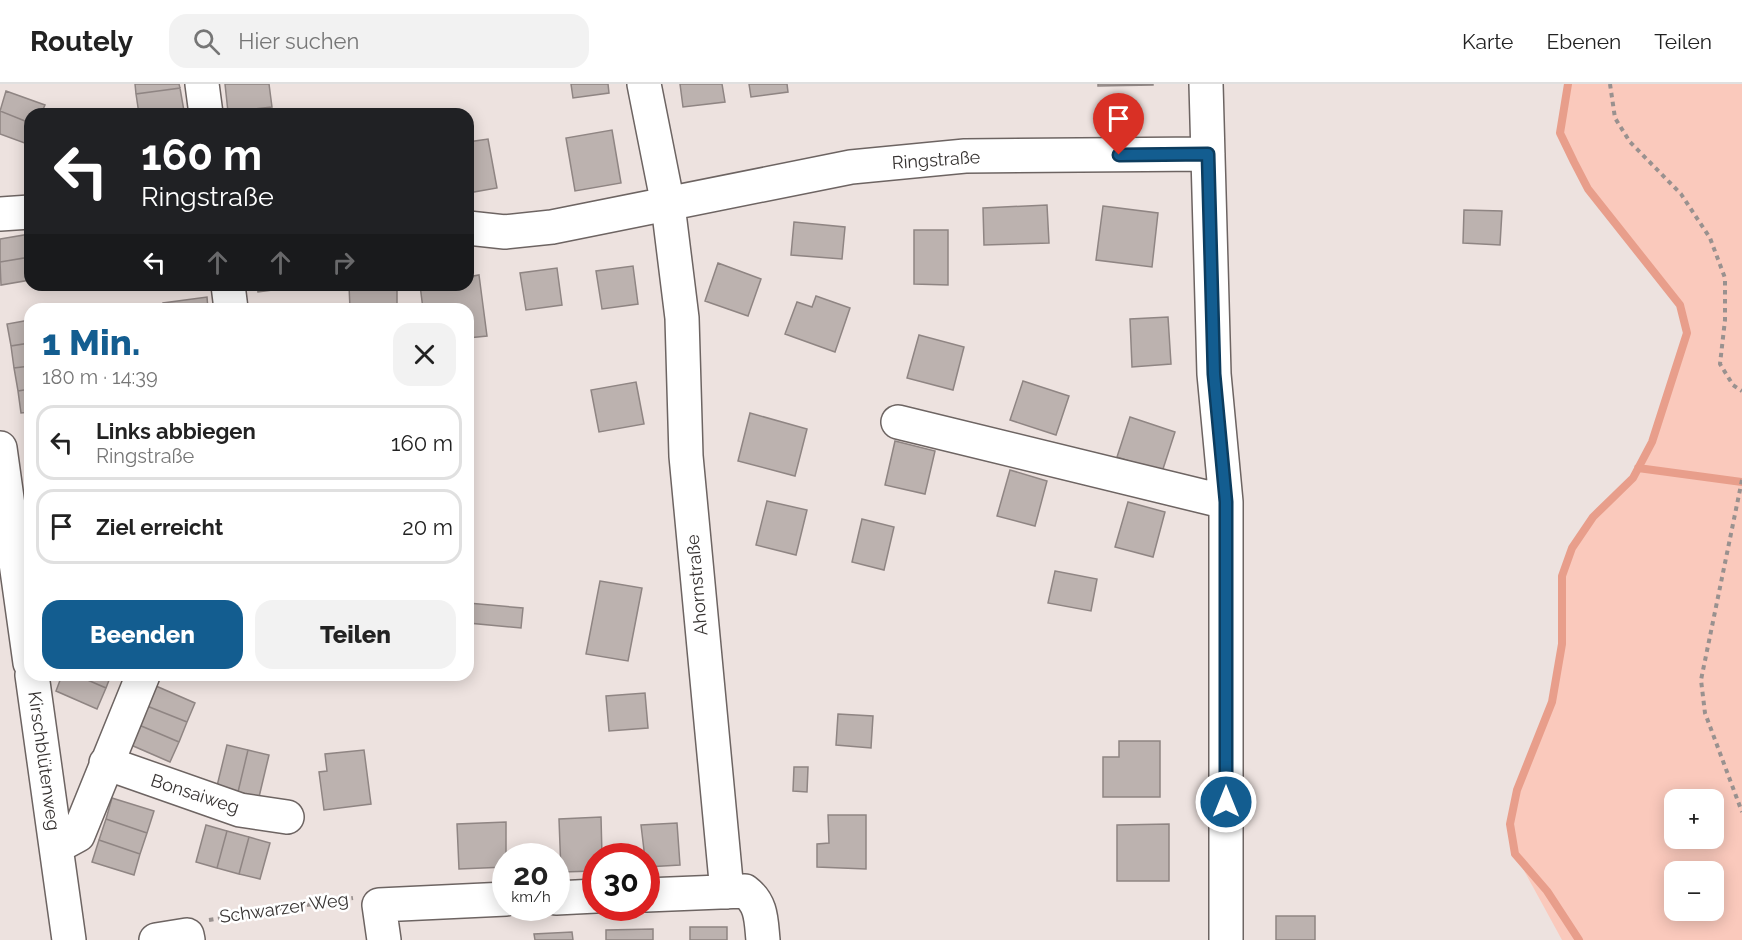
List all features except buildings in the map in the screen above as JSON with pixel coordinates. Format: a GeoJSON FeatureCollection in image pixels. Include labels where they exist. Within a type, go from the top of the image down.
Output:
{"type":"FeatureCollection","features":[{"type":"Feature","properties":{"kind":"street"},"geometry":{"type":"LineString","coordinates":[[202,84],[205,108]]}},
{"type":"Feature","properties":{"kind":"street","name":"Ahornstraße"},"geometry":{"type":"LineString","coordinates":[[644,84],[668,205],[682,318],[686,456],[695,572],[727,892]]}},
{"type":"Feature","properties":{"kind":"street"},"geometry":{"type":"LineString","coordinates":[[1206,84],[1214,374],[1226,502],[1226,940]]}},
{"type":"Feature","properties":{"kind":"street","name":"Ringstraße"},"geometry":{"type":"LineString","coordinates":[[668,205],[851,167],[931,159],[965,156],[1208,154]]}},
{"type":"Feature","properties":{"kind":"street"},"geometry":{"type":"LineString","coordinates":[[474,228],[517,231],[668,205]]}},
{"type":"Feature","properties":{"kind":"street"},"geometry":{"type":"LineString","coordinates":[[0,214],[24,212]]}},
{"type":"Feature","properties":{"kind":"street"},"geometry":{"type":"LineString","coordinates":[[898,422],[1226,502]]}},
{"type":"Feature","properties":{"kind":"street"},"geometry":{"type":"LineString","coordinates":[[0,448],[24,620]]}},
{"type":"Feature","properties":{"kind":"street","name":"Kirschblütenweg"},"geometry":{"type":"LineString","coordinates":[[33,681],[56,847]]}},
{"type":"Feature","properties":{"kind":"street"},"geometry":{"type":"LineString","coordinates":[[69,940],[56,847],[78,835],[140,681]]}},
{"type":"Feature","properties":{"kind":"street","name":"Bonsaiweg"},"geometry":{"type":"LineString","coordinates":[[106,763],[240,810],[286,817]]}},
{"type":"Feature","properties":{"kind":"street"},"geometry":{"type":"LineString","coordinates":[[660,894],[745,891],[755,899],[760,913],[763,940]]}},
{"type":"Feature","properties":{"kind":"street"},"geometry":{"type":"LineString","coordinates":[[384,940],[379,905],[492,900]]}},
{"type":"Feature","properties":{"kind":"path"},"geometry":{"type":"LineString","coordinates":[[1610,84],[1615,118],[1630,142],[1681,194],[1710,238],[1725,278],[1725,320],[1720,364],[1733,385],[1742,391]]}},
{"type":"Feature","properties":{"kind":"path"},"geometry":{"type":"LineString","coordinates":[[1742,480],[1701,680],[1705,713],[1742,812]]}},
{"type":"Feature","properties":{"kind":"path","name":"Schwarzer Weg"},"geometry":{"type":"LineString","coordinates":[[177,939],[197,925],[214,918],[369,896],[379,905]]}},
{"type":"Feature","properties":{"kind":"shaded area"},"geometry":{"type":"Polygon","coordinates":[[[1568,84],[1742,84],[1742,940],[1562,940],[1515,854],[1510,824],[1517,790],[1552,702],[1562,644],[1562,576],[1572,548],[1593,517],[1633,478],[1652,442],[1687,333],[1680,305],[1588,189],[1560,133],[1568,84]]]}},
{"type":"Feature","properties":{"kind":"waterway"},"geometry":{"type":"LineString","coordinates":[[1568,84],[1560,133],[1588,189],[1680,305],[1687,333],[1652,442],[1633,478],[1593,517],[1572,548],[1562,576],[1562,644],[1552,702],[1517,790],[1510,824],[1515,854],[1547,891],[1579,940]]}},
{"type":"Feature","properties":{"kind":"waterway"},"geometry":{"type":"LineString","coordinates":[[1638,468],[1742,482]]}},
{"type":"Feature","properties":{"kind":"route"},"geometry":{"type":"LineString","coordinates":[[1119,155],[1208,154],[1214,374],[1226,502],[1226,802]]}}]}
